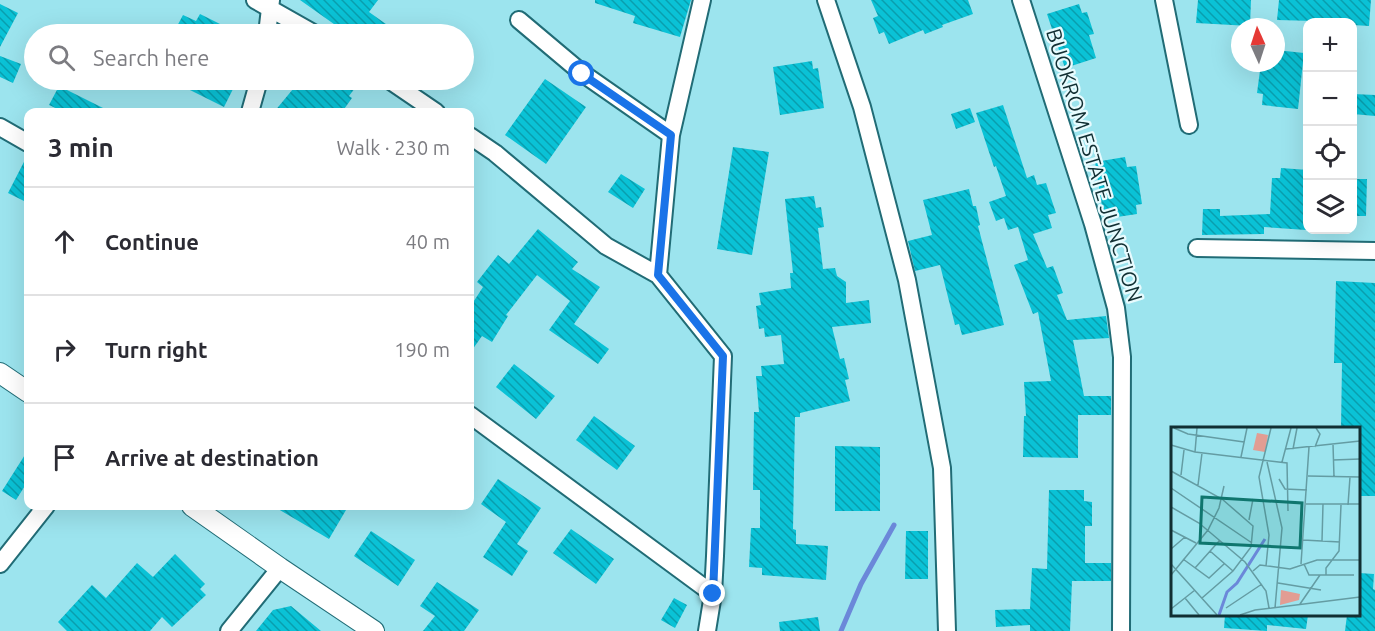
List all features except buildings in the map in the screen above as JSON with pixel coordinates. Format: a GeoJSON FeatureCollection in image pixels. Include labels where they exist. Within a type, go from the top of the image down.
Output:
{"type":"FeatureCollection","features":[{"type":"Feature","properties":{"kind":"street"},"geometry":{"type":"LineString","coordinates":[[255,0],[271,4],[300,24]]}},
{"type":"Feature","properties":{"kind":"street"},"geometry":{"type":"LineString","coordinates":[[658,275],[671,135],[702,0]]}},
{"type":"Feature","properties":{"kind":"street"},"geometry":{"type":"LineString","coordinates":[[826,0],[862,107],[909,291],[942,468],[947,631]]}},
{"type":"Feature","properties":{"kind":"street","name":"BUOKROM ESTATE JUNCTION"},"geometry":{"type":"LineString","coordinates":[[1021,0],[1093,224],[1116,308],[1122,357],[1121,631]]}},
{"type":"Feature","properties":{"kind":"street"},"geometry":{"type":"LineString","coordinates":[[1164,0],[1189,125]]}},
{"type":"Feature","properties":{"kind":"street"},"geometry":{"type":"LineString","coordinates":[[268,24],[271,4]]}},
{"type":"Feature","properties":{"kind":"street"},"geometry":{"type":"LineString","coordinates":[[519,20],[582,74],[671,135]]}},
{"type":"Feature","properties":{"kind":"street"},"geometry":{"type":"LineString","coordinates":[[251,108],[256,90]]}},
{"type":"Feature","properties":{"kind":"street"},"geometry":{"type":"LineString","coordinates":[[404,90],[430,108]]}},
{"type":"Feature","properties":{"kind":"street"},"geometry":{"type":"LineString","coordinates":[[0,128],[24,141]]}},
{"type":"Feature","properties":{"kind":"street"},"geometry":{"type":"LineString","coordinates":[[474,138],[606,246],[658,275],[723,356],[713,594],[707,631]]}},
{"type":"Feature","properties":{"kind":"street"},"geometry":{"type":"LineString","coordinates":[[1197,248],[1375,250]]}},
{"type":"Feature","properties":{"kind":"street"},"geometry":{"type":"LineString","coordinates":[[0,373],[24,389]]}},
{"type":"Feature","properties":{"kind":"street"},"geometry":{"type":"LineString","coordinates":[[474,418],[713,594]]}},
{"type":"Feature","properties":{"kind":"street"},"geometry":{"type":"LineString","coordinates":[[0,564],[43,510]]}},
{"type":"Feature","properties":{"kind":"street"},"geometry":{"type":"LineString","coordinates":[[198,510],[374,631]]}},
{"type":"Feature","properties":{"kind":"street"},"geometry":{"type":"LineString","coordinates":[[229,631],[280,568]]}},
{"type":"Feature","properties":{"kind":"waterway"},"geometry":{"type":"LineString","coordinates":[[841,631],[861,584],[894,525]]}},
{"type":"Feature","properties":{"kind":"route"},"geometry":{"type":"LineString","coordinates":[[582,74],[671,135],[658,275],[723,356],[713,594]]}}]}
